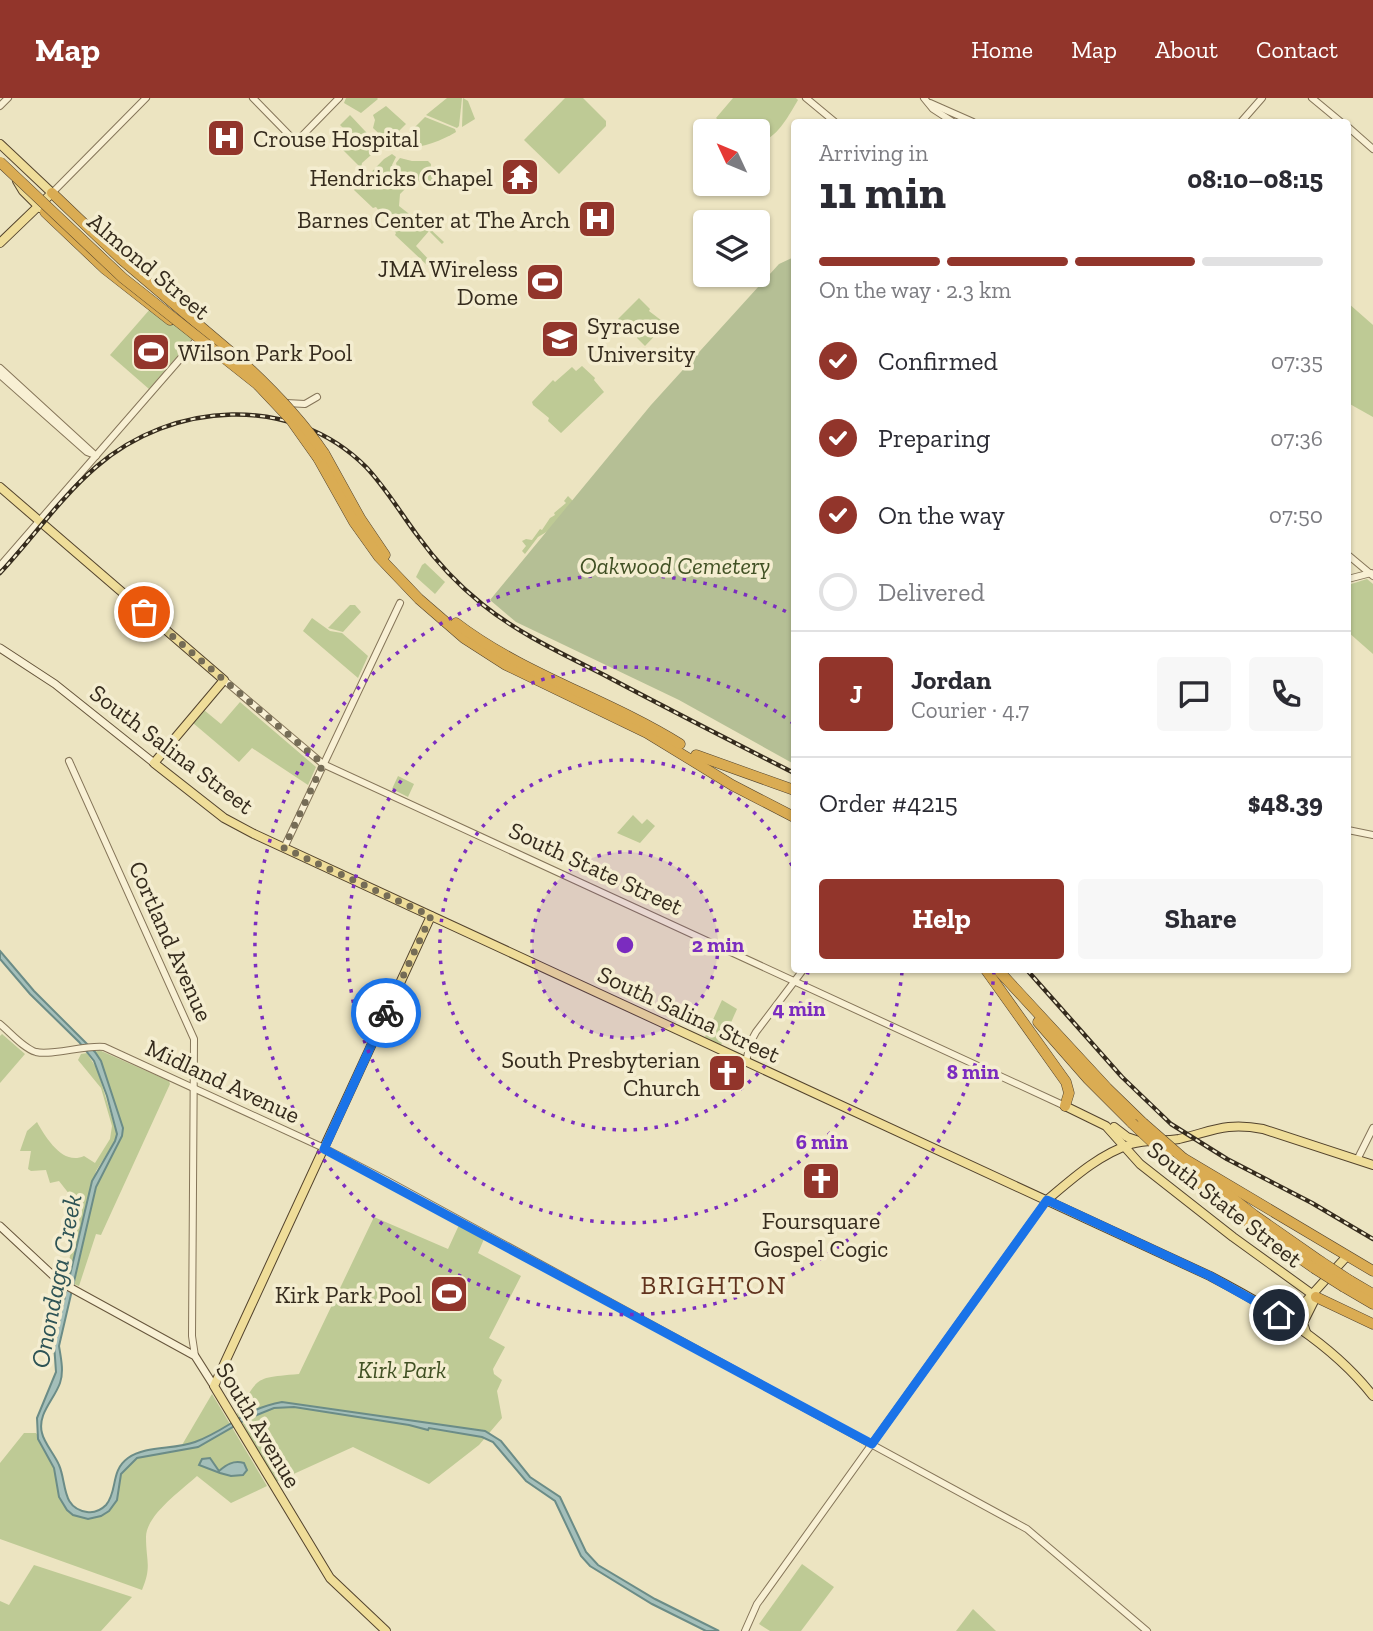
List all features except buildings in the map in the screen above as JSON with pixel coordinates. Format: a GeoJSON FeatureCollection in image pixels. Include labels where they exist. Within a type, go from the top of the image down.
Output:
{"type":"FeatureCollection","features":[{"type":"Feature","properties":{"kind":"highway"},"geometry":{"type":"LineString","coordinates":[[0,158],[132,280],[240,359]]}},
{"type":"Feature","properties":{"kind":"highway"},"geometry":{"type":"LineString","coordinates":[[0,158],[124,278],[265,392],[321,456]]}},
{"type":"Feature","properties":{"kind":"highway"},"geometry":{"type":"LineString","coordinates":[[45,203],[102,243],[240,359],[279,397],[304,425],[397,573],[464,638],[506,665],[616,716],[732,785],[791,815]]}},
{"type":"Feature","properties":{"kind":"highway"},"geometry":{"type":"LineString","coordinates":[[45,203],[91,256],[150,307],[177,326],[189,330]]}},
{"type":"Feature","properties":{"kind":"highway"},"geometry":{"type":"LineString","coordinates":[[421,596],[467,632],[507,657],[648,725],[739,782],[791,808]]}},
{"type":"Feature","properties":{"kind":"highway"},"geometry":{"type":"LineString","coordinates":[[696,755],[791,789]]}},
{"type":"Feature","properties":{"kind":"highway"},"geometry":{"type":"LineString","coordinates":[[990,973],[1066,1082],[1069,1093],[1065,1106]]}},
{"type":"Feature","properties":{"kind":"highway"},"geometry":{"type":"LineString","coordinates":[[991,973],[1088,1080],[1138,1123],[1317,1264]]}},
{"type":"Feature","properties":{"kind":"highway"},"geometry":{"type":"LineString","coordinates":[[1001,973],[1168,1157],[1248,1222],[1317,1264],[1373,1304]]}},
{"type":"Feature","properties":{"kind":"highway"},"geometry":{"type":"LineString","coordinates":[[1183,1158],[1373,1271]]}},
{"type":"Feature","properties":{"kind":"highway"},"geometry":{"type":"LineString","coordinates":[[1346,1284],[1373,1294]]}},
{"type":"Feature","properties":{"kind":"highway"},"geometry":{"type":"LineString","coordinates":[[1314,1296],[1373,1324]]}},
{"type":"Feature","properties":{"kind":"main road","name":"Almond Street"},"geometry":{"type":"LineString","coordinates":[[0,144],[45,203]]}},
{"type":"Feature","properties":{"kind":"main road"},"geometry":{"type":"LineString","coordinates":[[0,158],[14,172],[19,186],[45,203],[0,243]]}},
{"type":"Feature","properties":{"kind":"main road","name":"South State Street"},"geometry":{"type":"LineString","coordinates":[[0,488],[224,680]]}},
{"type":"Feature","properties":{"kind":"main road","name":"South Salina Street"},"geometry":{"type":"LineString","coordinates":[[0,648],[55,684],[224,818],[1210,1276],[1290,1322],[1345,1366],[1373,1395]]}},
{"type":"Feature","properties":{"kind":"main road"},"geometry":{"type":"LineString","coordinates":[[154,763],[224,680]]}},
{"type":"Feature","properties":{"kind":"main road"},"geometry":{"type":"LineString","coordinates":[[214,1386],[431,916]]}},
{"type":"Feature","properties":{"kind":"main road","name":"South State Street"},"geometry":{"type":"LineString","coordinates":[[1065,1106],[1101,1122],[1112,1130],[1134,1159],[1233,1237],[1314,1296]]}},
{"type":"Feature","properties":{"kind":"main road"},"geometry":{"type":"LineString","coordinates":[[1101,1122],[1137,1143]]}},
{"type":"Feature","properties":{"kind":"main road"},"geometry":{"type":"LineString","coordinates":[[1047,1200],[1087,1167],[1124,1147],[1137,1143],[1180,1139],[1223,1126],[1263,1129],[1373,1165]]}},
{"type":"Feature","properties":{"kind":"main road"},"geometry":{"type":"LineString","coordinates":[[1134,1159],[1137,1143]]}},
{"type":"Feature","properties":{"kind":"main road","name":"South Avenue"},"geometry":{"type":"LineString","coordinates":[[0,1226],[63,1284],[192,1352],[330,1578],[386,1631]]}},
{"type":"Feature","properties":{"kind":"main road"},"geometry":{"type":"LineString","coordinates":[[1290,1322],[1340,1269],[1347,1256]]}},
{"type":"Feature","properties":{"kind":"main road"},"geometry":{"type":"LineString","coordinates":[[1309,1336],[1303,1322],[1314,1296]]}},
{"type":"Feature","properties":{"kind":"street"},"geometry":{"type":"LineString","coordinates":[[0,106],[8,98]]}},
{"type":"Feature","properties":{"kind":"street"},"geometry":{"type":"LineString","coordinates":[[62,218],[45,203],[146,98]]}},
{"type":"Feature","properties":{"kind":"street"},"geometry":{"type":"LineString","coordinates":[[253,98],[296,142],[339,98]]}},
{"type":"Feature","properties":{"kind":"street"},"geometry":{"type":"LineString","coordinates":[[806,98],[831,119]]}},
{"type":"Feature","properties":{"kind":"street"},"geometry":{"type":"LineString","coordinates":[[1244,119],[1262,98]]}},
{"type":"Feature","properties":{"kind":"street"},"geometry":{"type":"LineString","coordinates":[[1312,98],[1337,119]]}},
{"type":"Feature","properties":{"kind":"street"},"geometry":{"type":"LineString","coordinates":[[928,101],[933,109],[948,119]]}},
{"type":"Feature","properties":{"kind":"street"},"geometry":{"type":"LineString","coordinates":[[928,101],[967,119]]}},
{"type":"Feature","properties":{"kind":"street"},"geometry":{"type":"LineString","coordinates":[[1351,130],[1373,149]]}},
{"type":"Feature","properties":{"kind":"street","name":"Almond Street"},"geometry":{"type":"LineString","coordinates":[[45,203],[117,269],[239,363],[281,401],[305,404],[317,397]]}},
{"type":"Feature","properties":{"kind":"street"},"geometry":{"type":"LineString","coordinates":[[0,566],[201,334]]}},
{"type":"Feature","properties":{"kind":"street"},"geometry":{"type":"LineString","coordinates":[[0,368],[96,456]]}},
{"type":"Feature","properties":{"kind":"street"},"geometry":{"type":"LineString","coordinates":[[0,375],[82,447],[96,456]]}},
{"type":"Feature","properties":{"kind":"street"},"geometry":{"type":"LineString","coordinates":[[1351,557],[1372,574]]}},
{"type":"Feature","properties":{"kind":"street"},"geometry":{"type":"LineString","coordinates":[[1351,578],[1372,574]]}},
{"type":"Feature","properties":{"kind":"street"},"geometry":{"type":"LineString","coordinates":[[284,848],[400,603]]}},
{"type":"Feature","properties":{"kind":"street","name":"South State Street"},"geometry":{"type":"LineString","coordinates":[[224,680],[323,764],[1065,1106]]}},
{"type":"Feature","properties":{"kind":"street","name":"Cortland Avenue"},"geometry":{"type":"LineString","coordinates":[[69,761],[194,1039],[192,1352]]}},
{"type":"Feature","properties":{"kind":"street"},"geometry":{"type":"LineString","coordinates":[[1351,831],[1373,835]]}},
{"type":"Feature","properties":{"kind":"street"},"geometry":{"type":"LineString","coordinates":[[746,1062],[755,1032],[801,973]]}},
{"type":"Feature","properties":{"kind":"street","name":"Midland Avenue"},"geometry":{"type":"LineString","coordinates":[[0,1024],[30,1049],[39,1053],[95,1047],[108,1049],[324,1149],[1027,1529],[1147,1631]]}},
{"type":"Feature","properties":{"kind":"street"},"geometry":{"type":"LineString","coordinates":[[1357,1160],[1373,1128]]}},
{"type":"Feature","properties":{"kind":"street"},"geometry":{"type":"LineString","coordinates":[[745,1631],[757,1604],[1047,1200]]}},
{"type":"Feature","properties":{"kind":"green space"},"geometry":{"type":"Polygon","coordinates":[[[346,98],[378,99],[361,113],[344,103],[346,98]]]}},
{"type":"Feature","properties":{"kind":"green space"},"geometry":{"type":"Polygon","coordinates":[[[447,98],[462,98],[457,128],[426,115],[447,98]]]}},
{"type":"Feature","properties":{"kind":"green space"},"geometry":{"type":"Polygon","coordinates":[[[463,98],[468,101],[475,119],[462,127],[463,98]]]}},
{"type":"Feature","properties":{"kind":"green space"},"geometry":{"type":"Polygon","coordinates":[[[565,98],[583,98],[606,121],[606,126],[559,174],[524,140],[565,98]]]}},
{"type":"Feature","properties":{"kind":"green space"},"geometry":{"type":"Polygon","coordinates":[[[733,98],[798,100],[777,132],[770,138],[770,119],[716,118],[733,98]]]}},
{"type":"Feature","properties":{"kind":"green space"},"geometry":{"type":"Polygon","coordinates":[[[386,106],[406,124],[388,142],[373,128],[373,115],[386,106]]]}},
{"type":"Feature","properties":{"kind":"green space"},"geometry":{"type":"Polygon","coordinates":[[[350,115],[380,147],[362,163],[361,168],[338,145],[344,139],[340,135],[344,129],[340,125],[350,115]]]}},
{"type":"Feature","properties":{"kind":"green space"},"geometry":{"type":"Polygon","coordinates":[[[425,117],[455,129],[456,132],[428,144],[397,147],[398,144],[425,117]]]}},
{"type":"Feature","properties":{"kind":"green space"},"geometry":{"type":"Polygon","coordinates":[[[392,154],[396,157],[392,165],[395,172],[409,185],[400,194],[399,206],[413,217],[429,222],[429,228],[444,242],[442,244],[429,231],[416,246],[431,262],[428,266],[395,235],[376,207],[373,208],[354,190],[392,154]]]}},
{"type":"Feature","properties":{"kind":"green space"},"geometry":{"type":"Polygon","coordinates":[[[400,158],[428,161],[431,164],[430,174],[436,179],[430,185],[417,181],[411,184],[398,171],[396,163],[400,158]]]}},
{"type":"Feature","properties":{"kind":"green space","name":"Oakwood Cemetery"},"geometry":{"type":"Polygon","coordinates":[[[791,258],[791,762],[679,700],[516,622],[490,600],[651,405],[758,287],[770,287],[770,274],[779,264],[791,258]]]}},
{"type":"Feature","properties":{"kind":"green space"},"geometry":{"type":"Polygon","coordinates":[[[639,298],[649,311],[666,324],[645,346],[637,338],[639,332],[631,325],[628,328],[618,319],[639,298]]]}},
{"type":"Feature","properties":{"kind":"green space"},"geometry":{"type":"Polygon","coordinates":[[[1351,306],[1373,325],[1373,417],[1351,405],[1351,306]]]}},
{"type":"Feature","properties":{"kind":"green space"},"geometry":{"type":"Polygon","coordinates":[[[151,308],[193,338],[149,389],[110,355],[151,308]]]}},
{"type":"Feature","properties":{"kind":"green space"},"geometry":{"type":"Polygon","coordinates":[[[582,366],[595,378],[604,392],[561,433],[532,402],[553,380],[555,382],[572,367],[576,371],[582,366]]]}},
{"type":"Feature","properties":{"kind":"green space"},"geometry":{"type":"Polygon","coordinates":[[[568,496],[574,502],[553,528],[538,537],[525,554],[522,551],[526,546],[522,541],[532,540],[566,503],[564,501],[568,496]]]}},
{"type":"Feature","properties":{"kind":"green space"},"geometry":{"type":"Polygon","coordinates":[[[425,563],[445,582],[435,594],[416,577],[425,563]]]}},
{"type":"Feature","properties":{"kind":"green space"},"geometry":{"type":"Polygon","coordinates":[[[1367,579],[1373,584],[1373,654],[1351,635],[1351,584],[1367,579]]]}},
{"type":"Feature","properties":{"kind":"green space"},"geometry":{"type":"Polygon","coordinates":[[[350,605],[355,605],[361,612],[343,632],[328,628],[350,605]]]}},
{"type":"Feature","properties":{"kind":"green space"},"geometry":{"type":"Polygon","coordinates":[[[312,618],[330,631],[342,633],[368,656],[358,678],[303,631],[312,618]]]}},
{"type":"Feature","properties":{"kind":"green space"},"geometry":{"type":"Polygon","coordinates":[[[240,702],[316,767],[308,785],[252,748],[239,762],[193,723],[204,710],[221,724],[240,702]]]}},
{"type":"Feature","properties":{"kind":"green space"},"geometry":{"type":"Polygon","coordinates":[[[398,776],[414,784],[408,797],[392,789],[398,776]]]}},
{"type":"Feature","properties":{"kind":"green space"},"geometry":{"type":"Polygon","coordinates":[[[633,815],[642,824],[647,819],[655,826],[640,843],[617,833],[633,815]]]}},
{"type":"Feature","properties":{"kind":"green space"},"geometry":{"type":"Polygon","coordinates":[[[722,1000],[737,1009],[721,1045],[705,1037],[722,1000]]]}},
{"type":"Feature","properties":{"kind":"green space"},"geometry":{"type":"Polygon","coordinates":[[[2,1034],[25,1054],[0,1083],[0,1036],[2,1034]]]}},
{"type":"Feature","properties":{"kind":"green space"},"geometry":{"type":"Polygon","coordinates":[[[99,1050],[169,1081],[170,1084],[101,1235],[96,1234],[79,1286],[74,1284],[96,1187],[122,1136],[123,1128],[101,1061],[95,1052],[99,1050]]]}},
{"type":"Feature","properties":{"kind":"green space"},"geometry":{"type":"Polygon","coordinates":[[[87,1053],[97,1069],[117,1134],[96,1171],[69,1281],[65,1278],[79,1217],[72,1207],[77,1205],[79,1199],[76,1195],[70,1195],[59,1181],[50,1183],[46,1170],[28,1169],[31,1151],[20,1151],[27,1131],[37,1122],[62,1154],[76,1158],[84,1156],[95,1163],[110,1139],[112,1126],[101,1088],[78,1060],[81,1054],[87,1053]]]}},
{"type":"Feature","properties":{"kind":"green space","name":"Kirk Park"},"geometry":{"type":"Polygon","coordinates":[[[374,1217],[448,1249],[459,1225],[484,1239],[478,1253],[521,1276],[489,1338],[505,1347],[493,1369],[494,1374],[502,1380],[497,1391],[502,1418],[479,1445],[429,1484],[353,1447],[276,1482],[237,1414],[259,1381],[299,1374],[374,1217]]]}},
{"type":"Feature","properties":{"kind":"green space"},"geometry":{"type":"Polygon","coordinates":[[[212,1394],[267,1486],[231,1503],[197,1476],[152,1520],[146,1537],[148,1569],[142,1590],[0,1539],[0,1463],[24,1433],[36,1433],[53,1458],[64,1500],[73,1510],[99,1515],[107,1509],[119,1466],[137,1454],[182,1445],[212,1394]]]}},
{"type":"Feature","properties":{"kind":"green space"},"geometry":{"type":"Polygon","coordinates":[[[802,1564],[834,1587],[801,1631],[770,1631],[759,1624],[802,1564]]]}},
{"type":"Feature","properties":{"kind":"green space"},"geometry":{"type":"Polygon","coordinates":[[[34,1565],[132,1597],[101,1631],[0,1631],[0,1601],[9,1605],[34,1565]]]}},
{"type":"Feature","properties":{"kind":"green space"},"geometry":{"type":"Polygon","coordinates":[[[973,1609],[996,1631],[956,1631],[973,1609]]]}},
{"type":"Feature","properties":{"kind":"water"},"geometry":{"type":"Polygon","coordinates":[[[0,951],[34,991],[95,1052],[101,1061],[123,1128],[122,1136],[96,1187],[59,1346],[61,1379],[41,1426],[43,1437],[59,1465],[66,1494],[73,1506],[90,1512],[104,1507],[110,1499],[122,1463],[135,1454],[195,1442],[246,1415],[282,1402],[485,1431],[501,1441],[530,1477],[560,1497],[586,1552],[598,1565],[655,1599],[719,1631],[706,1631],[652,1604],[590,1566],[581,1556],[555,1501],[526,1481],[493,1442],[482,1437],[294,1407],[274,1408],[247,1419],[198,1447],[137,1458],[121,1474],[117,1500],[109,1511],[101,1516],[88,1519],[73,1515],[67,1510],[59,1497],[54,1468],[38,1439],[37,1418],[56,1372],[54,1343],[92,1181],[117,1134],[94,1061],[0,959],[0,951]]]}},
{"type":"Feature","properties":{"kind":"water","name":"Kirk Park Pool"},"geometry":{"type":"Polygon","coordinates":[[[446,1286],[457,1291],[453,1298],[461,1300],[458,1306],[441,1298],[446,1286]]]}},
{"type":"Feature","properties":{"kind":"water"},"geometry":{"type":"Polygon","coordinates":[[[210,1458],[219,1471],[236,1462],[244,1463],[247,1470],[243,1475],[231,1476],[199,1465],[202,1459],[210,1458]]]}},
{"type":"Feature","properties":{"kind":"railway"},"geometry":{"type":"LineString","coordinates":[[0,573],[83,479],[126,445],[160,429],[195,418],[232,414],[268,417],[303,426],[336,443],[366,467],[447,571],[496,615],[558,651],[791,771]]}},
{"type":"Feature","properties":{"kind":"railway"},"geometry":{"type":"LineString","coordinates":[[1030,973],[1122,1077],[1171,1124],[1227,1159],[1312,1203],[1373,1239]]}},
{"type":"Feature","properties":{"kind":"way so far"},"geometry":{"type":"LineString","coordinates":[[144,612],[323,764],[284,848],[431,916],[386,1013]]}},
{"type":"Feature","properties":{"kind":"place","name":"Crouse Hospital"},"geometry":{"type":"Point","coordinates":[226,138]}},
{"type":"Feature","properties":{"kind":"place","name":"Hendricks Chapel"},"geometry":{"type":"Point","coordinates":[520,177]}},
{"type":"Feature","properties":{"kind":"place","name":"Barnes Center at The Arch"},"geometry":{"type":"Point","coordinates":[597,219]}},
{"type":"Feature","properties":{"kind":"place","name":"JMA Wireless Dome"},"geometry":{"type":"Point","coordinates":[545,282]}},
{"type":"Feature","properties":{"kind":"place","name":"Syracuse University"},"geometry":{"type":"Point","coordinates":[560,339]}},
{"type":"Feature","properties":{"kind":"place","name":"Wilson Park Pool"},"geometry":{"type":"Point","coordinates":[151,352]}},
{"type":"Feature","properties":{"kind":"place","name":"South Presbyterian Church"},"geometry":{"type":"Point","coordinates":[727,1073]}},
{"type":"Feature","properties":{"kind":"place","name":"Foursquare Gospel Cogic"},"geometry":{"type":"Point","coordinates":[821,1181]}},
{"type":"Feature","properties":{"kind":"place","name":"Kirk Park Pool"},"geometry":{"type":"Point","coordinates":[449,1294]}},
{"type":"Feature","properties":{"kind":"district","name":"BRIGHTON"},"geometry":{"type":"Point","coordinates":[714,1285]}},
{"type":"Feature","properties":{"kind":"route"},"geometry":{"type":"LineString","coordinates":[[386,1013],[324,1149],[872,1444],[1047,1200],[1210,1276],[1279,1315]]}},
{"type":"Feature","properties":{"kind":"water label","name":"Onondaga Creek"},"geometry":{"type":"Point","coordinates":[56,1281]}}]}
